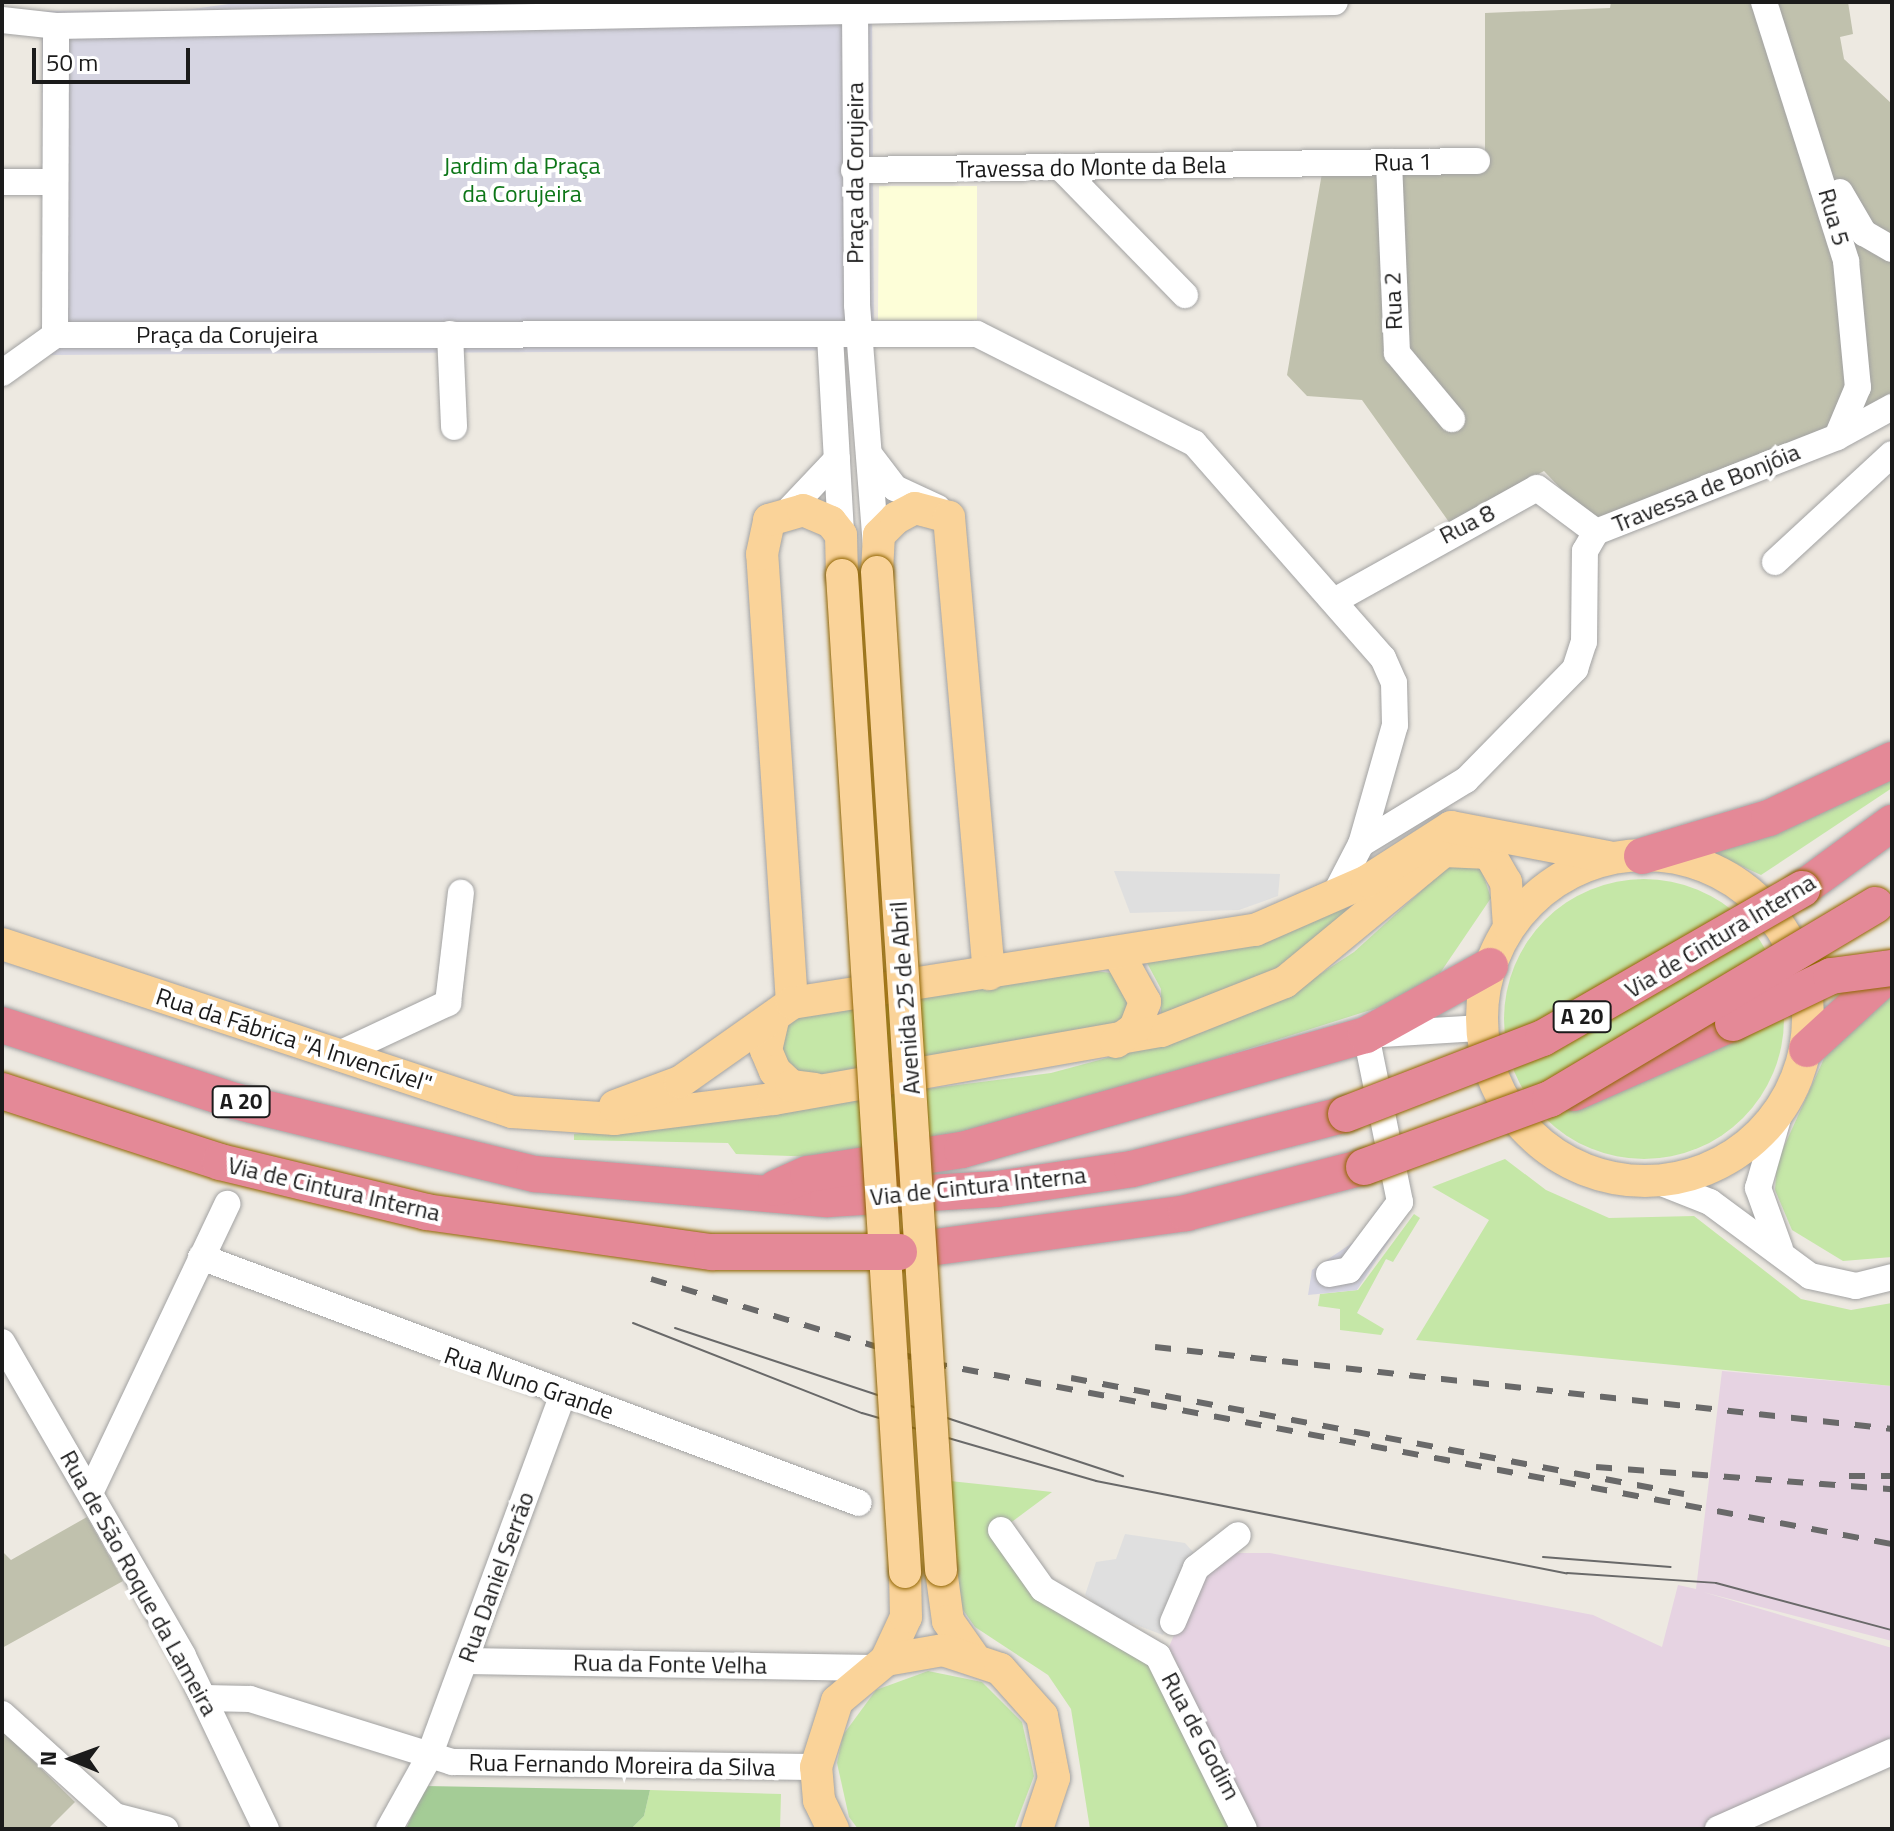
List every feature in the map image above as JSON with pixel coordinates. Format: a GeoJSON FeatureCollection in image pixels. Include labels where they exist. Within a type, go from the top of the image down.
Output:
{"type":"FeatureCollection","features":[{"type":"Feature","properties":{"kind":"highway"},"geometry":{"type":"LineString","coordinates":[[1625,856],[1769,818],[1892,760]]}},
{"type":"Feature","properties":{"kind":"highway","name":"Via de Cintura Interna"},"geometry":{"type":"LineString","coordinates":[[2,1025],[235,1101],[534,1174],[763,1193],[897,1196],[1132,1169],[1346,1114],[1543,1038],[1691,958],[1892,823]]}},
{"type":"Feature","properties":{"kind":"highway","name":"Via de Cintura Interna"},"geometry":{"type":"LineString","coordinates":[[2,1091],[220,1162],[426,1212],[712,1252],[899,1252],[1186,1213],[1364,1167],[1550,1099],[1884,898]]}},
{"type":"Feature","properties":{"kind":"highway"},"geometry":{"type":"LineString","coordinates":[[763,1193],[808,1174],[962,1150],[1366,1035],[1490,966]]}},
{"type":"Feature","properties":{"kind":"highway"},"geometry":{"type":"LineString","coordinates":[[1807,1049],[1892,970]]}},
{"type":"Feature","properties":{"kind":"highway"},"geometry":{"type":"LineString","coordinates":[[1550,1099],[1633,1073],[1822,980],[1892,970]]}},
{"type":"Feature","properties":{"kind":"main road"},"geometry":{"type":"LineString","coordinates":[[877,558],[902,514],[938,508],[954,524],[989,974]]}},
{"type":"Feature","properties":{"kind":"main road"},"geometry":{"type":"LineString","coordinates":[[783,1012],[786,950],[762,554],[765,526],[789,510],[819,514],[841,535]]}},
{"type":"Feature","properties":{"kind":"main road","name":"Avenida 25 de Abril"},"geometry":{"type":"LineString","coordinates":[[841,535],[905,1572],[905,1625],[880,1664]]}},
{"type":"Feature","properties":{"kind":"main road","name":"Avenida 25 de Abril"},"geometry":{"type":"LineString","coordinates":[[877,558],[941,1570],[948,1621],[972,1655]]}},
{"type":"Feature","properties":{"kind":"main road","name":"Rua da Fábrica \"A Invencível\""},"geometry":{"type":"LineString","coordinates":[[591,1115],[680,1082],[783,1012],[1255,930],[1333,898],[1451,827],[1709,867],[1754,896],[1787,937],[1806,987],[1807,1049]]}},
{"type":"Feature","properties":{"kind":"main road","name":"Rua da Fábrica \"A Invencível\""},"geometry":{"type":"LineString","coordinates":[[2,944],[512,1112],[629,1117],[1116,1042],[1285,982],[1444,851],[1489,853],[1509,893],[1509,927]]}},
{"type":"Feature","properties":{"kind":"main road"},"geometry":{"type":"LineString","coordinates":[[1625,856],[1564,875],[1509,927],[1490,966],[1482,1028],[1492,1076],[1516,1120],[1552,1154],[1597,1175],[1659,1182],[1723,1163],[1781,1108],[1807,1049]]}},
{"type":"Feature","properties":{"kind":"main road"},"geometry":{"type":"LineString","coordinates":[[1116,1042],[1135,1028],[1145,1002],[1119,955]]}},
{"type":"Feature","properties":{"kind":"main road","name":"Rua da Fábrica \"A Invencível\""},"geometry":{"type":"LineString","coordinates":[[783,1012],[766,1050],[775,1071],[791,1086],[817,1089]]}},
{"type":"Feature","properties":{"kind":"main road"},"geometry":{"type":"LineString","coordinates":[[833,1829],[817,1815],[816,1767],[837,1701],[880,1664],[914,1651],[972,1655],[1025,1690],[1052,1746],[1059,1829]]}},
{"type":"Feature","properties":{"kind":"main road"},"geometry":{"type":"LineString","coordinates":[[1037,1829],[1054,1778]]}},
{"type":"Feature","properties":{"kind":"street"},"geometry":{"type":"LineString","coordinates":[[263,23],[293,2]]}},
{"type":"Feature","properties":{"kind":"street"},"geometry":{"type":"LineString","coordinates":[[2,20],[56,26],[263,23],[758,7],[855,10],[1052,4],[1335,2]]}},
{"type":"Feature","properties":{"kind":"street","name":"Rua 5"},"geometry":{"type":"LineString","coordinates":[[1764,2],[1810,133],[1842,240],[1859,375],[1837,437]]}},
{"type":"Feature","properties":{"kind":"street","name":"Praça da Corujeira"},"geometry":{"type":"LineString","coordinates":[[55,335],[830,336],[859,333],[854,170],[855,10]]}},
{"type":"Feature","properties":{"kind":"street"},"geometry":{"type":"LineString","coordinates":[[2,373],[55,335],[56,26]]}},
{"type":"Feature","properties":{"kind":"street"},"geometry":{"type":"LineString","coordinates":[[1810,133],[1864,233],[1892,249]]}},
{"type":"Feature","properties":{"kind":"street","name":"Rua 1"},"geometry":{"type":"LineString","coordinates":[[1328,163],[1477,161]]}},
{"type":"Feature","properties":{"kind":"street","name":"Rua 2"},"geometry":{"type":"LineString","coordinates":[[1389,162],[1397,353],[1452,419]]}},
{"type":"Feature","properties":{"kind":"street","name":"Travessa do Monte da Bela"},"geometry":{"type":"LineString","coordinates":[[854,170],[1328,163]]}},
{"type":"Feature","properties":{"kind":"street"},"geometry":{"type":"LineString","coordinates":[[1060,167],[1185,295]]}},
{"type":"Feature","properties":{"kind":"street"},"geometry":{"type":"LineString","coordinates":[[2,182],[55,182]]}},
{"type":"Feature","properties":{"kind":"street"},"geometry":{"type":"LineString","coordinates":[[859,333],[977,334],[1178,431],[1383,658],[1395,697],[1392,738],[1361,844],[1333,898]]}},
{"type":"Feature","properties":{"kind":"street","name":"Avenida 25 de Abril"},"geometry":{"type":"LineString","coordinates":[[859,333],[877,558]]}},
{"type":"Feature","properties":{"kind":"street"},"geometry":{"type":"LineString","coordinates":[[450,334],[454,427]]}},
{"type":"Feature","properties":{"kind":"street","name":"Avenida 25 de Abril"},"geometry":{"type":"LineString","coordinates":[[830,336],[841,535]]}},
{"type":"Feature","properties":{"kind":"street"},"geometry":{"type":"LineString","coordinates":[[1881,413],[1892,442]]}},
{"type":"Feature","properties":{"kind":"street","name":"Travessa de Bonjóia"},"geometry":{"type":"LineString","coordinates":[[1361,844],[1466,780],[1575,669],[1584,642],[1585,551],[1596,532],[1837,437],[1881,413]]}},
{"type":"Feature","properties":{"kind":"street"},"geometry":{"type":"LineString","coordinates":[[869,454],[895,488],[938,508]]}},
{"type":"Feature","properties":{"kind":"street"},"geometry":{"type":"LineString","coordinates":[[1775,562],[1892,454]]}},
{"type":"Feature","properties":{"kind":"street"},"geometry":{"type":"LineString","coordinates":[[789,510],[837,459]]}},
{"type":"Feature","properties":{"kind":"street","name":"Rua 8"},"geometry":{"type":"LineString","coordinates":[[1334,601],[1537,488],[1596,532]]}},
{"type":"Feature","properties":{"kind":"street"},"geometry":{"type":"LineString","coordinates":[[337,1055],[448,1003],[461,893]]}},
{"type":"Feature","properties":{"kind":"street"},"geometry":{"type":"LineString","coordinates":[[1329,1274],[1349,1270],[1400,1202],[1366,1035],[1482,1028]]}},
{"type":"Feature","properties":{"kind":"street"},"geometry":{"type":"LineString","coordinates":[[1781,1108],[1758,1188],[1785,1260]]}},
{"type":"Feature","properties":{"kind":"street"},"geometry":{"type":"LineString","coordinates":[[1659,1182],[1719,1208],[1785,1260],[1841,1285],[1892,1277]]}},
{"type":"Feature","properties":{"kind":"street"},"geometry":{"type":"LineString","coordinates":[[91,1491],[227,1204]]}},
{"type":"Feature","properties":{"kind":"street","name":"Rua Nuno Grande"},"geometry":{"type":"LineString","coordinates":[[201,1257],[859,1503]]}},
{"type":"Feature","properties":{"kind":"street","name":"Rua de São Roque da Lameira"},"geometry":{"type":"LineString","coordinates":[[2,1342],[91,1491],[205,1698],[266,1829]]}},
{"type":"Feature","properties":{"kind":"street","name":"Rua Daniel Serrão"},"geometry":{"type":"LineString","coordinates":[[428,1759],[563,1394]]}},
{"type":"Feature","properties":{"kind":"street"},"geometry":{"type":"LineString","coordinates":[[1001,1530],[1031,1578],[1077,1611],[1165,1641],[1196,1568],[1238,1535]]}},
{"type":"Feature","properties":{"kind":"street","name":"Rua de Godim"},"geometry":{"type":"LineString","coordinates":[[1165,1641],[1244,1829]]}},
{"type":"Feature","properties":{"kind":"street","name":"Rua da Fonte Velha"},"geometry":{"type":"LineString","coordinates":[[465,1661],[880,1664]]}},
{"type":"Feature","properties":{"kind":"street","name":"Rua Fernando Moreira da Silva"},"geometry":{"type":"LineString","coordinates":[[205,1698],[250,1699],[428,1759],[816,1767]]}},
{"type":"Feature","properties":{"kind":"street"},"geometry":{"type":"LineString","coordinates":[[2,1714],[115,1816],[165,1829]]}},
{"type":"Feature","properties":{"kind":"street"},"geometry":{"type":"LineString","coordinates":[[1718,1829],[1892,1752]]}},
{"type":"Feature","properties":{"kind":"street"},"geometry":{"type":"LineString","coordinates":[[389,1829],[428,1759]]}},
{"type":"Feature","properties":{"kind":"shaded area","name":"Jardim da Praça da Corujeira"},"geometry":{"type":"Polygon","coordinates":[[[243,2],[872,2],[874,350],[43,355],[42,11],[185,10],[243,2]]]}},
{"type":"Feature","properties":{"kind":"shaded area"},"geometry":{"type":"Polygon","coordinates":[[[1611,2],[1848,2],[1853,34],[1840,37],[1844,59],[1892,104],[1892,395],[1868,412],[1607,519],[1583,512],[1544,471],[1449,522],[1362,400],[1307,396],[1287,375],[1326,150],[1485,151],[1485,13],[1610,8],[1611,2]]]}},
{"type":"Feature","properties":{"kind":"shaded area"},"geometry":{"type":"Polygon","coordinates":[[[879,186],[977,186],[977,320],[878,320],[879,186]]]}},
{"type":"Feature","properties":{"kind":"shaded area"},"geometry":{"type":"Polygon","coordinates":[[[1114,871],[1280,874],[1278,896],[1239,910],[1130,913],[1114,871]]]}},
{"type":"Feature","properties":{"kind":"shaded area"},"geometry":{"type":"Polygon","coordinates":[[[1382,1203],[1406,1215],[1357,1290],[1308,1295],[1312,1270],[1358,1239],[1382,1203]]]}},
{"type":"Feature","properties":{"kind":"shaded area"},"geometry":{"type":"Polygon","coordinates":[[[1722,1371],[1892,1386],[1892,1641],[1703,1592],[1892,1648],[1892,1740],[1705,1829],[1253,1829],[1169,1647],[1199,1575],[1222,1553],[1270,1553],[1593,1615],[1662,1647],[1678,1585],[1696,1589],[1722,1371]]]}},
{"type":"Feature","properties":{"kind":"shaded area"},"geometry":{"type":"Polygon","coordinates":[[[87,1517],[123,1581],[2,1648],[2,1551],[11,1560],[87,1517]]]}},
{"type":"Feature","properties":{"kind":"shaded area"},"geometry":{"type":"Polygon","coordinates":[[[1125,1534],[1185,1543],[1194,1553],[1163,1635],[1110,1615],[1085,1595],[1096,1562],[1116,1559],[1125,1534]]]}},
{"type":"Feature","properties":{"kind":"shaded area"},"geometry":{"type":"Polygon","coordinates":[[[2,1730],[75,1802],[48,1829],[2,1829],[2,1730]]]}},
{"type":"Feature","properties":{"kind":"green space"},"geometry":{"type":"Polygon","coordinates":[[[1892,768],[1892,788],[1761,875],[1706,850],[1892,768]]]}},
{"type":"Feature","properties":{"kind":"green space"},"geometry":{"type":"Polygon","coordinates":[[[1408,861],[1309,948],[1242,991],[1161,1015],[1161,989],[1146,961],[1408,861]]]}},
{"type":"Feature","properties":{"kind":"green space"},"geometry":{"type":"Polygon","coordinates":[[[1453,862],[1479,862],[1491,898],[1434,982],[1399,1001],[1175,1072],[993,1128],[820,1157],[736,1154],[728,1143],[574,1140],[574,1134],[1051,1073],[1203,1032],[1299,988],[1354,952],[1453,862]]]}},
{"type":"Feature","properties":{"kind":"green space"},"geometry":{"type":"Polygon","coordinates":[[[1644,879],[1685,885],[1722,903],[1743,920],[1760,941],[1778,978],[1784,1019],[1778,1060],[1760,1097],[1743,1118],[1722,1135],[1685,1153],[1644,1159],[1603,1153],[1566,1135],[1545,1118],[1528,1097],[1510,1060],[1504,1019],[1510,978],[1528,941],[1545,920],[1566,903],[1603,885],[1644,879]]]}},
{"type":"Feature","properties":{"kind":"green space"},"geometry":{"type":"Polygon","coordinates":[[[1094,971],[1112,973],[1131,1000],[1122,1026],[809,1077],[785,1068],[778,1030],[794,1017],[1094,971]]]}},
{"type":"Feature","properties":{"kind":"green space"},"geometry":{"type":"Polygon","coordinates":[[[1892,986],[1892,1257],[1843,1261],[1792,1230],[1775,1190],[1777,1162],[1827,1052],[1892,986]]]}},
{"type":"Feature","properties":{"kind":"green space"},"geometry":{"type":"Polygon","coordinates":[[[1505,1159],[1546,1190],[1609,1218],[1694,1216],[1801,1299],[1851,1310],[1892,1303],[1892,1386],[1416,1340],[1489,1220],[1432,1187],[1505,1159]]]}},
{"type":"Feature","properties":{"kind":"green space"},"geometry":{"type":"Polygon","coordinates":[[[1414,1214],[1420,1218],[1393,1262],[1386,1259],[1357,1313],[1384,1329],[1381,1335],[1340,1330],[1340,1309],[1318,1306],[1320,1294],[1358,1290],[1414,1214]]]}},
{"type":"Feature","properties":{"kind":"green space"},"geometry":{"type":"Polygon","coordinates":[[[950,1481],[1052,1492],[1001,1530],[1016,1565],[1044,1605],[1151,1659],[1238,1829],[1090,1829],[1071,1709],[1048,1675],[975,1627],[961,1607],[950,1481]]]}},
{"type":"Feature","properties":{"kind":"green space"},"geometry":{"type":"Polygon","coordinates":[[[928,1671],[982,1682],[1022,1722],[1034,1776],[1014,1829],[858,1829],[849,1817],[837,1763],[843,1735],[876,1690],[928,1671]]]}},
{"type":"Feature","properties":{"kind":"green space"},"geometry":{"type":"Polygon","coordinates":[[[425,1786],[650,1790],[644,1816],[631,1829],[406,1829],[425,1786]]]}},
{"type":"Feature","properties":{"kind":"green space"},"geometry":{"type":"Polygon","coordinates":[[[650,1790],[781,1794],[780,1829],[631,1829],[644,1816],[650,1790]]]}},
{"type":"Feature","properties":{"kind":"tram line"},"geometry":{"type":"LineString","coordinates":[[633,1323],[862,1413],[1096,1481],[1567,1573],[1716,1583],[1892,1630]]}},
{"type":"Feature","properties":{"kind":"tram line"},"geometry":{"type":"LineString","coordinates":[[675,1328],[1123,1476]]}},
{"type":"Feature","properties":{"kind":"tram line"},"geometry":{"type":"LineString","coordinates":[[1543,1557],[1671,1567]]}},
{"type":"Feature","properties":{"kind":"railway"},"geometry":{"type":"LineString","coordinates":[[651,1279],[931,1363],[1892,1544]]}},
{"type":"Feature","properties":{"kind":"railway"},"geometry":{"type":"LineString","coordinates":[[1155,1347],[1892,1429]]}},
{"type":"Feature","properties":{"kind":"railway"},"geometry":{"type":"LineString","coordinates":[[1071,1378],[1684,1494]]}},
{"type":"Feature","properties":{"kind":"railway"},"geometry":{"type":"LineString","coordinates":[[1596,1467],[1892,1489]]}},
{"type":"Feature","properties":{"kind":"railway"},"geometry":{"type":"LineString","coordinates":[[1849,1476],[1892,1476]]}}]}
